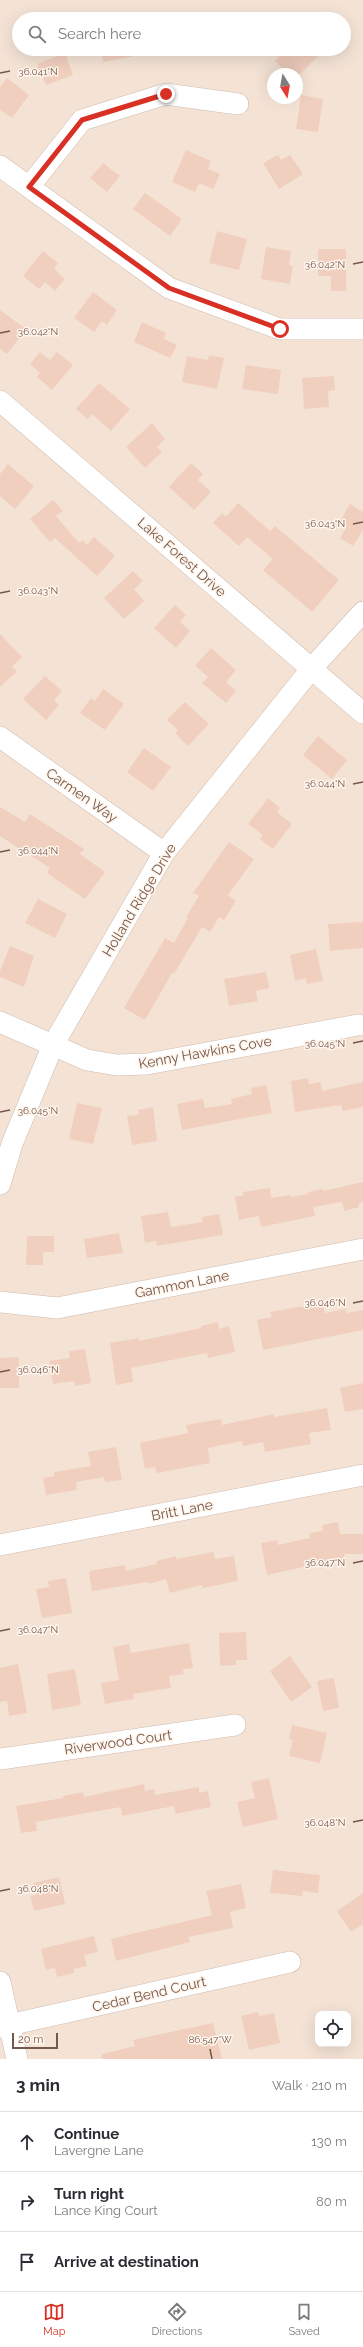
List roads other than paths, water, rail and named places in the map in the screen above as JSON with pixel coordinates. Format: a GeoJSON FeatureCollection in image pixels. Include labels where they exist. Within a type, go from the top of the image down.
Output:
{"type":"FeatureCollection","features":[{"type":"Feature","properties":{"kind":"street"},"geometry":{"type":"LineString","coordinates":[[29,187],[82,120],[166,94],[238,104]]}},
{"type":"Feature","properties":{"kind":"street"},"geometry":{"type":"LineString","coordinates":[[0,166],[169,288],[280,329],[363,329]]}},
{"type":"Feature","properties":{"kind":"street","name":"Lake Forest Drive"},"geometry":{"type":"LineString","coordinates":[[0,401],[363,713]]}},
{"type":"Feature","properties":{"kind":"street","name":"Holland Ridge Drive"},"geometry":{"type":"LineString","coordinates":[[0,1184],[12,1144],[53,1045],[164,853],[312,668],[363,612]]}},
{"type":"Feature","properties":{"kind":"street","name":"Carmen Way"},"geometry":{"type":"LineString","coordinates":[[0,737],[164,853]]}},
{"type":"Feature","properties":{"kind":"street","name":"Kenny Hawkins Cove"},"geometry":{"type":"LineString","coordinates":[[0,1022],[87,1060],[117,1065],[147,1064],[358,1025]]}},
{"type":"Feature","properties":{"kind":"street","name":"Gammon Lane"},"geometry":{"type":"LineString","coordinates":[[0,1302],[57,1308],[363,1249]]}},
{"type":"Feature","properties":{"kind":"street","name":"Britt Lane"},"geometry":{"type":"LineString","coordinates":[[0,1546],[363,1475]]}},
{"type":"Feature","properties":{"kind":"street","name":"Riverwood Court"},"geometry":{"type":"LineString","coordinates":[[0,1759],[235,1725]]}},
{"type":"Feature","properties":{"kind":"street","name":"Cedar Bend Court"},"geometry":{"type":"LineString","coordinates":[[4,2026],[290,1962]]}},
{"type":"Feature","properties":{"kind":"street"},"geometry":{"type":"LineString","coordinates":[[0,1982],[4,2026],[17,2059]]}}]}
